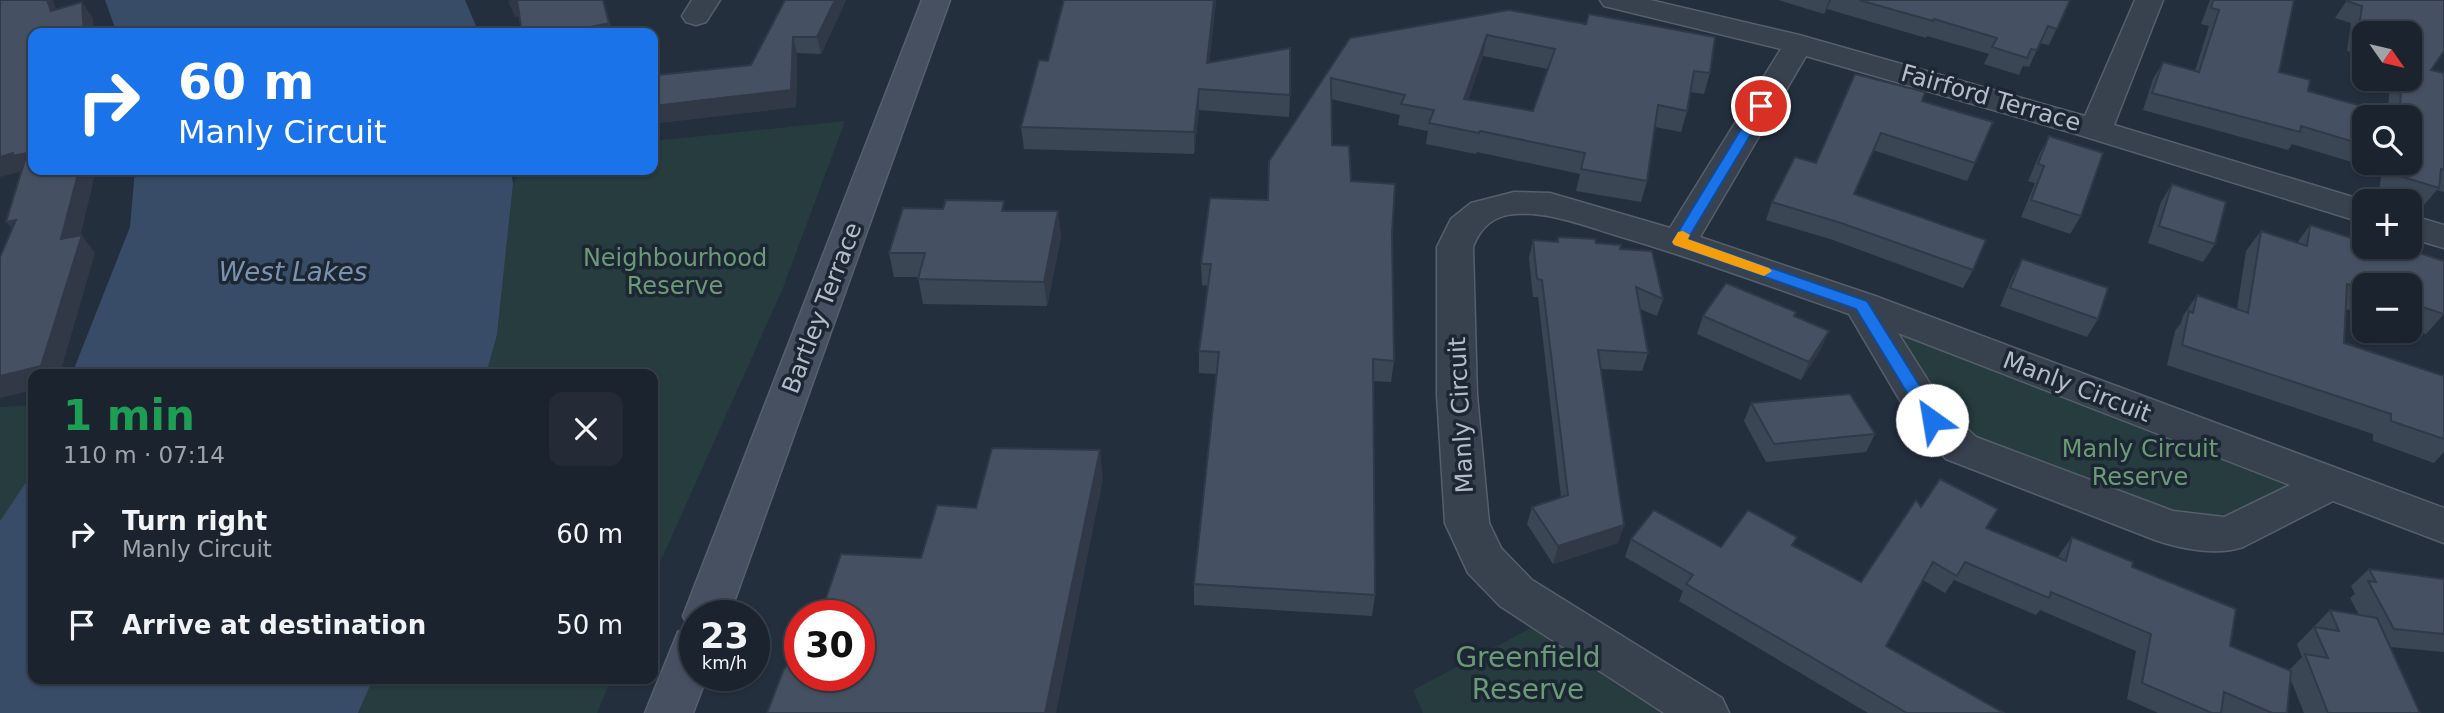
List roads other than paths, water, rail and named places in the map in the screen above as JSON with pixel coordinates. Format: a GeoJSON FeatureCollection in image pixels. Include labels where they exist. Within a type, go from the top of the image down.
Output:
{"type":"FeatureCollection","features":[{"type":"Feature","properties":{"kind":"street","name":"Bartley Terrace"},"geometry":{"type":"LineString","coordinates":[[712,600],[936,0]]}},
{"type":"Feature","properties":{"kind":"street","name":"Fairford Terrace"},"geometry":{"type":"LineString","coordinates":[[1614,0],[1917,75],[2352,208]]}},
{"type":"Feature","properties":{"kind":"street"},"geometry":{"type":"LineString","coordinates":[[2096,129],[2149,0]]}},
{"type":"Feature","properties":{"kind":"street"},"geometry":{"type":"LineString","coordinates":[[1679,242],[1799,44]]}},
{"type":"Feature","properties":{"kind":"street","name":"Manly Circuit"},"geometry":{"type":"LineString","coordinates":[[1704,713],[1516,593],[1484,560],[1467,523],[1457,395],[1455,247],[1463,227],[1483,211],[1514,203],[1550,204],[1679,242],[1862,305],[2444,526]]}},
{"type":"Feature","properties":{"kind":"street"},"geometry":{"type":"LineString","coordinates":[[2422,230],[2444,237]]}},
{"type":"Feature","properties":{"kind":"street"},"geometry":{"type":"LineString","coordinates":[[1862,305],[1932,420],[1961,448],[2133,514],[2171,528],[2228,535],[2332,483]]}},
{"type":"Feature","properties":{"kind":"street"},"geometry":{"type":"LineString","coordinates":[[669,713],[679,687]]}},
{"type":"Feature","properties":{"kind":"water"},"geometry":{"type":"Polygon","coordinates":[[[105,0],[465,0],[477,28],[115,28],[105,0]]]}},
{"type":"Feature","properties":{"kind":"water","name":"West Lakes"},"geometry":{"type":"Polygon","coordinates":[[[135,175],[512,175],[513,184],[497,335],[487,369],[74,369],[130,227],[135,175]]]}},
{"type":"Feature","properties":{"kind":"water"},"geometry":{"type":"Polygon","coordinates":[[[28,479],[28,684],[371,684],[358,713],[0,713],[0,521],[28,479]]]}},
{"type":"Feature","properties":{"kind":"park label","name":"Neighbourhood Reserve"},"geometry":{"type":"Point","coordinates":[675,272]}},
{"type":"Feature","properties":{"kind":"park label","name":"Manly Circuit Reserve"},"geometry":{"type":"Point","coordinates":[2140,463]}},
{"type":"Feature","properties":{"kind":"park label","name":"Greenfield Reserve"},"geometry":{"type":"Point","coordinates":[1528,673]}}]}
